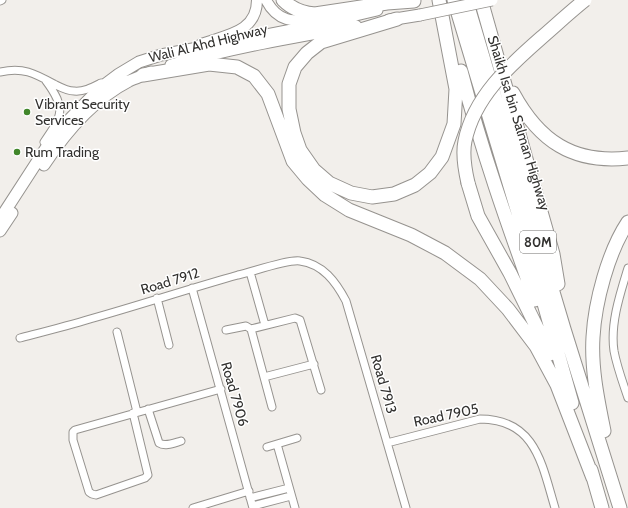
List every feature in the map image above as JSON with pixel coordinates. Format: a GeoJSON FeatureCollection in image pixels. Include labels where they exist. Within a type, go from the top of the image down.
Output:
{"type":"FeatureCollection","features":[{"type":"Feature","properties":{"kind":"highway"},"geometry":{"type":"LineString","coordinates":[[283,0],[288,6],[304,13],[314,14],[387,3],[418,1]]}},
{"type":"Feature","properties":{"kind":"highway"},"geometry":{"type":"LineString","coordinates":[[397,19],[321,42],[307,53],[295,67],[289,84],[289,109],[300,150],[314,170],[329,183],[351,193],[372,197],[394,194],[415,185],[430,173],[442,157],[454,124],[456,89],[441,0]]}},
{"type":"Feature","properties":{"kind":"highway"},"geometry":{"type":"LineString","coordinates":[[441,0],[476,128],[502,210],[567,384]]}},
{"type":"Feature","properties":{"kind":"highway","name":"Shaikh Isa bin Salman Highway"},"geometry":{"type":"LineString","coordinates":[[454,0],[525,236],[602,508]]}},
{"type":"Feature","properties":{"kind":"highway","name":"Shaikh Isa bin Salman Highway"},"geometry":{"type":"LineString","coordinates":[[466,0],[564,329],[620,508]]}},
{"type":"Feature","properties":{"kind":"highway"},"geometry":{"type":"LineString","coordinates":[[481,0],[553,254],[564,329]]}},
{"type":"Feature","properties":{"kind":"highway"},"geometry":{"type":"LineString","coordinates":[[573,406],[531,316],[478,216],[468,183],[464,163],[464,142],[472,121],[487,93],[508,67],[585,0]]}},
{"type":"Feature","properties":{"kind":"highway"},"geometry":{"type":"LineString","coordinates":[[499,63],[520,107],[535,127],[546,137],[559,145],[587,157],[611,160],[628,158]]}},
{"type":"Feature","properties":{"kind":"highway"},"geometry":{"type":"LineString","coordinates":[[144,75],[209,64],[237,66],[254,76],[268,94],[293,161],[308,179],[325,195],[349,210],[411,235],[445,253],[480,279],[508,309],[536,346],[557,385],[593,478]]}},
{"type":"Feature","properties":{"kind":"highway"},"geometry":{"type":"LineString","coordinates":[[613,482],[597,394],[593,338],[598,299],[609,260],[628,222]]}},
{"type":"Feature","properties":{"kind":"main road","name":"Wali Al Ahd Highway"},"geometry":{"type":"LineString","coordinates":[[0,231],[42,167],[66,135],[82,117],[104,98],[128,82],[144,75],[192,60],[266,43],[420,15],[492,0]]}},
{"type":"Feature","properties":{"kind":"main road","name":"Wali Al Ahd Highway"},"geometry":{"type":"LineString","coordinates":[[0,218],[61,128],[99,89],[119,74],[139,62],[161,54],[292,30],[418,1]]}},
{"type":"Feature","properties":{"kind":"street"},"geometry":{"type":"LineString","coordinates":[[190,48],[242,29],[254,16],[257,0]]}},
{"type":"Feature","properties":{"kind":"street"},"geometry":{"type":"LineString","coordinates":[[266,0],[278,15],[290,20],[332,21]]}},
{"type":"Feature","properties":{"kind":"street"},"geometry":{"type":"LineString","coordinates":[[0,72],[21,70],[43,78],[73,92],[92,88],[119,74]]}},
{"type":"Feature","properties":{"kind":"street"},"geometry":{"type":"LineString","coordinates":[[36,164],[40,148],[56,124],[60,114],[59,103],[55,93],[43,78]]}},
{"type":"Feature","properties":{"kind":"street","name":"Road 7912"},"geometry":{"type":"LineString","coordinates":[[20,338],[91,319],[192,288],[299,260],[315,265],[327,273]]}},
{"type":"Feature","properties":{"kind":"street"},"geometry":{"type":"LineString","coordinates":[[628,268],[617,308],[613,338],[616,359],[628,398]]}},
{"type":"Feature","properties":{"kind":"street"},"geometry":{"type":"LineString","coordinates":[[250,272],[265,326]]}},
{"type":"Feature","properties":{"kind":"street","name":"Road 7913"},"geometry":{"type":"LineString","coordinates":[[327,273],[338,286],[346,300],[406,508]]}},
{"type":"Feature","properties":{"kind":"street","name":"Road 7906"},"geometry":{"type":"LineString","coordinates":[[192,288],[253,507]]}},
{"type":"Feature","properties":{"kind":"street"},"geometry":{"type":"LineString","coordinates":[[157,298],[169,345]]}},
{"type":"Feature","properties":{"kind":"street"},"geometry":{"type":"LineString","coordinates":[[226,330],[246,326],[251,329],[295,318],[300,320],[322,390]]}},
{"type":"Feature","properties":{"kind":"street"},"geometry":{"type":"LineString","coordinates":[[251,329],[272,407]]}},
{"type":"Feature","properties":{"kind":"street"},"geometry":{"type":"LineString","coordinates":[[117,332],[135,413],[148,475],[145,478],[96,495],[92,494],[89,492],[73,440],[73,432],[75,430],[135,413],[148,409],[220,389]]}},
{"type":"Feature","properties":{"kind":"street"},"geometry":{"type":"LineString","coordinates":[[264,377],[314,364]]}},
{"type":"Feature","properties":{"kind":"street"},"geometry":{"type":"LineString","coordinates":[[148,409],[159,443],[161,445],[181,441]]}},
{"type":"Feature","properties":{"kind":"street","name":"Road 7905"},"geometry":{"type":"LineString","coordinates":[[387,443],[480,420],[491,419],[503,422],[513,426],[530,441],[536,451],[555,508]]}},
{"type":"Feature","properties":{"kind":"street"},"geometry":{"type":"LineString","coordinates":[[267,447],[297,438]]}},
{"type":"Feature","properties":{"kind":"street"},"geometry":{"type":"LineString","coordinates":[[277,444],[295,508]]}},
{"type":"Feature","properties":{"kind":"street"},"geometry":{"type":"LineString","coordinates":[[193,508],[249,494],[289,488]]}},
{"type":"Feature","properties":{"kind":"street"},"geometry":{"type":"LineString","coordinates":[[253,507],[291,496]]}},
{"type":"Feature","properties":{"kind":"place","name":"Vibrant Security Services"},"geometry":{"type":"Point","coordinates":[27,112]}},
{"type":"Feature","properties":{"kind":"place","name":"Rum Trading"},"geometry":{"type":"Point","coordinates":[17,152]}}]}
